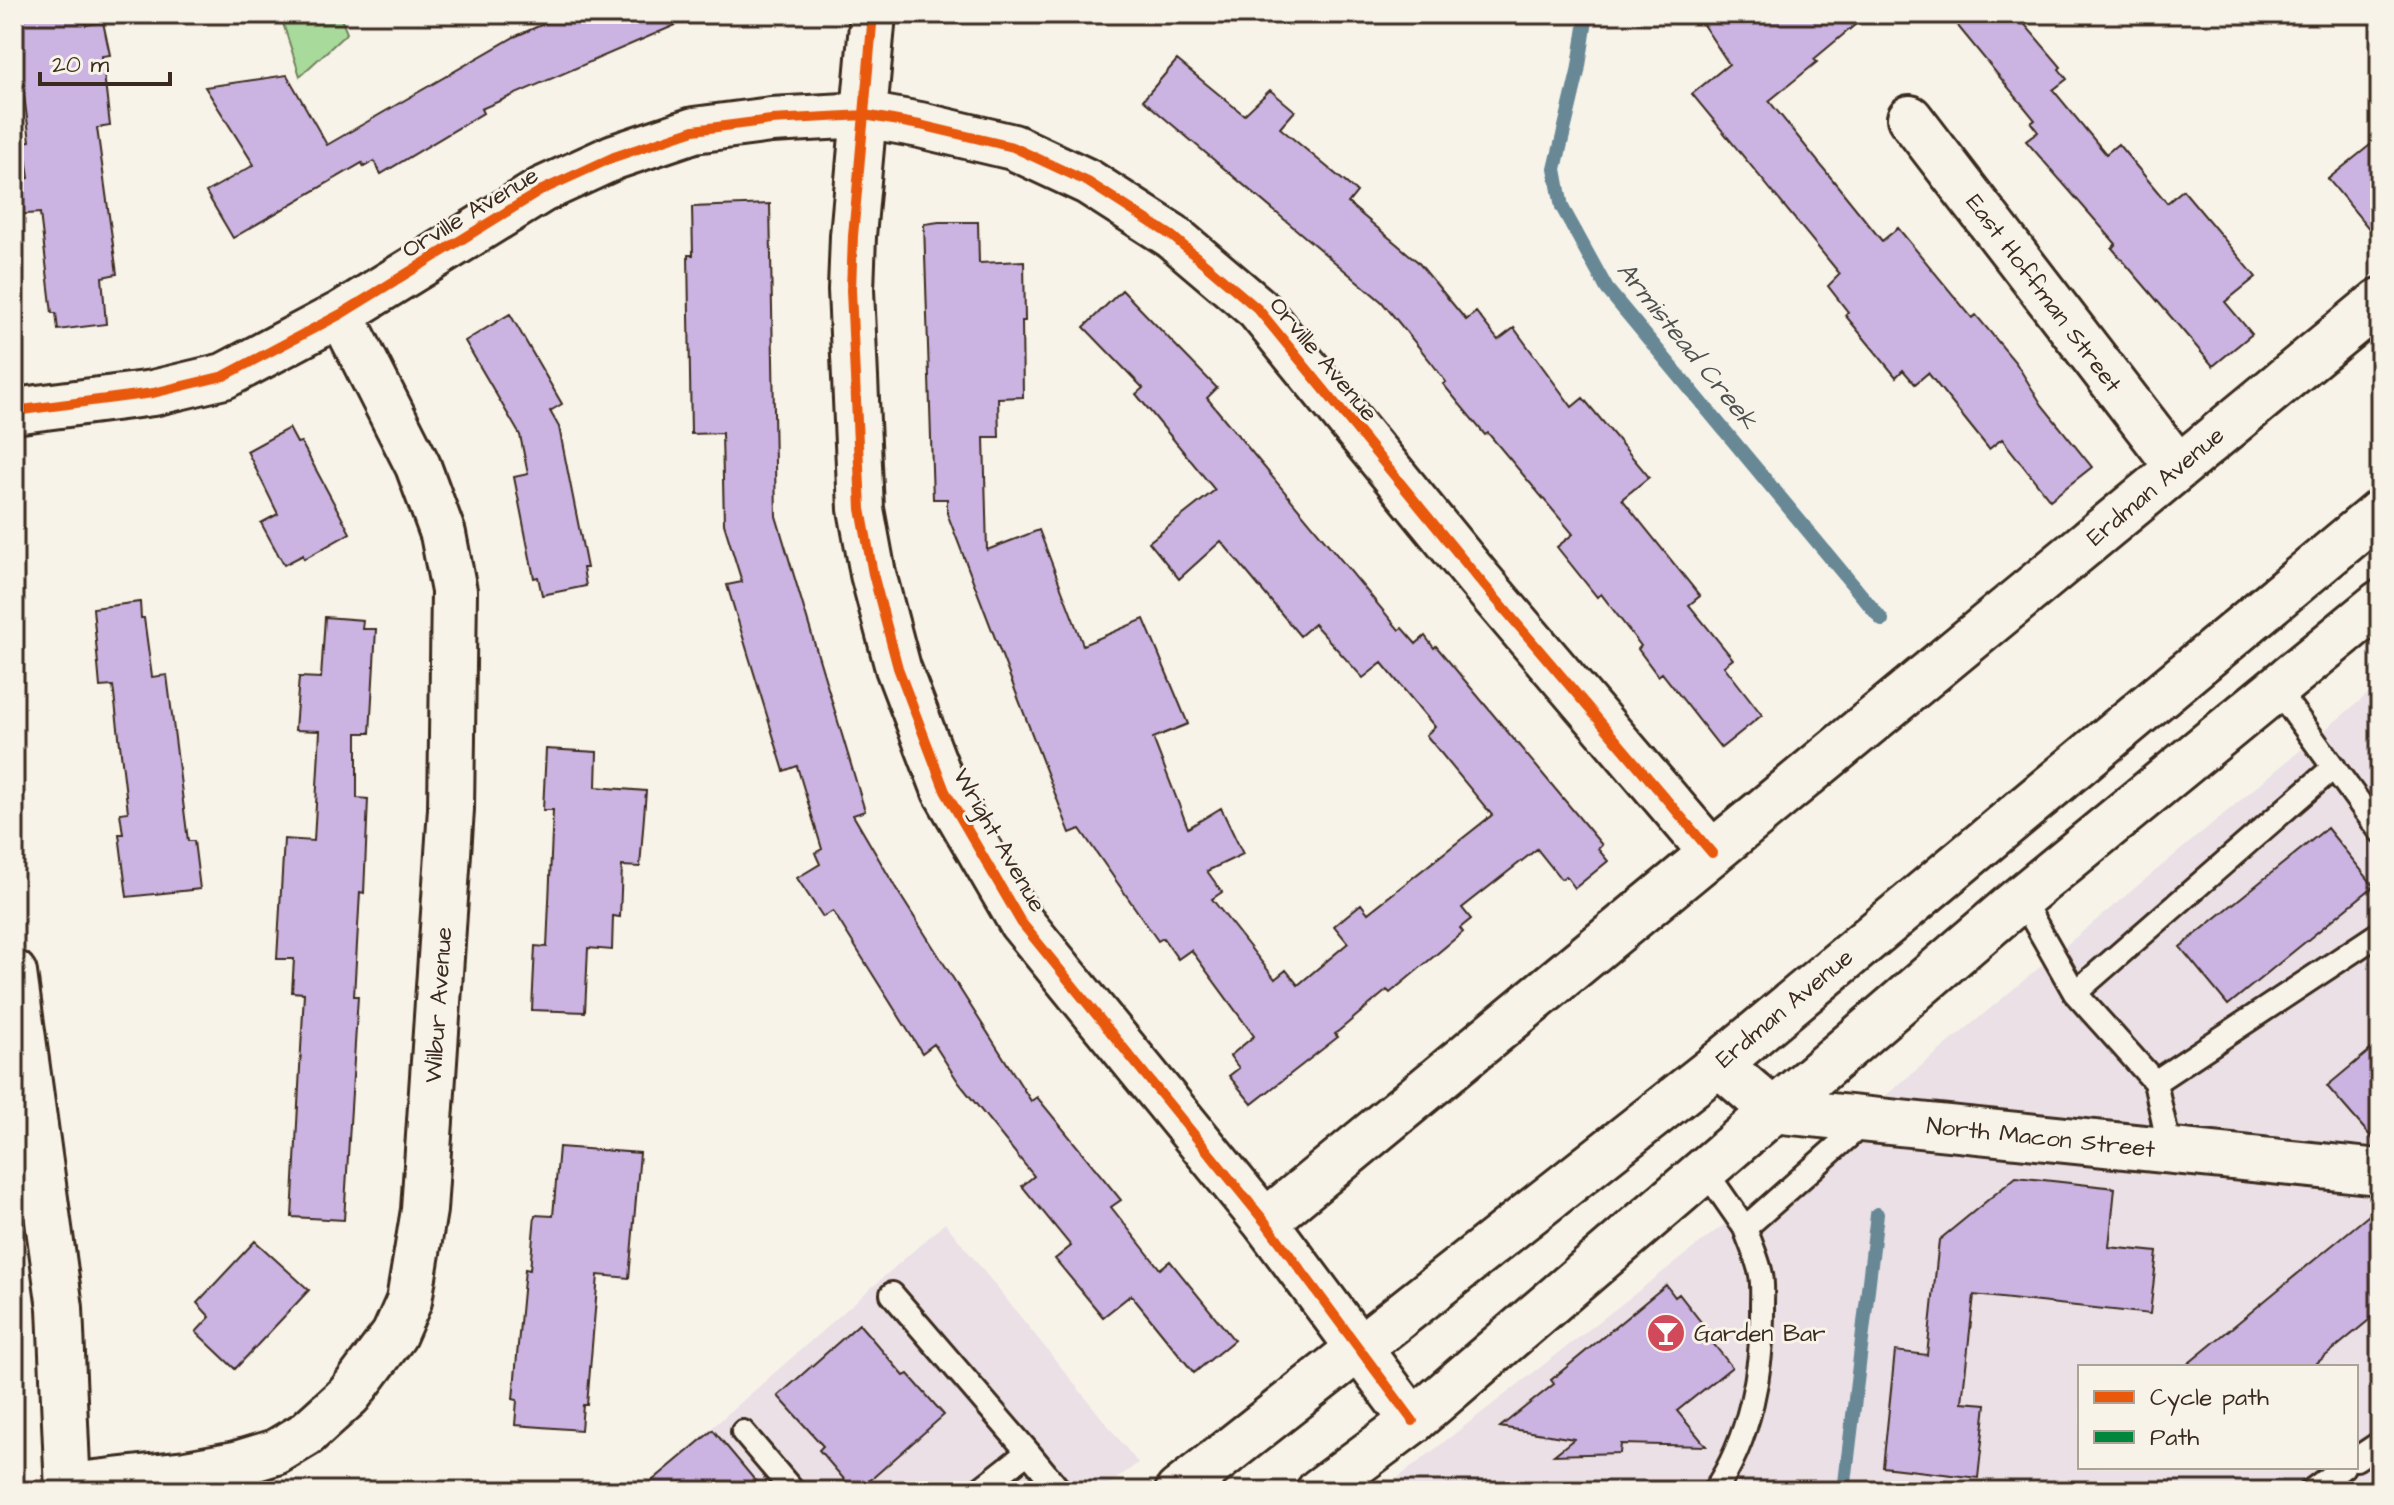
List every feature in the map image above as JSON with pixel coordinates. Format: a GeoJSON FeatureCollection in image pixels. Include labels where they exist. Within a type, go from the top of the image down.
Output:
{"type":"FeatureCollection","features":[{"type":"Feature","properties":{"kind":"street","name":"Wright Avenue"},"geometry":{"type":"LineString","coordinates":[[873,14],[851,290],[861,509],[873,574],[898,668],[945,791],[1021,922],[1265,1222],[1413,1421]]}},
{"type":"Feature","properties":{"kind":"street","name":"Orville Avenue"},"geometry":{"type":"LineString","coordinates":[[14,411],[153,393],[224,376],[341,314],[542,190],[614,157],[694,130],[771,120],[865,115],[1013,147],[1088,182],[1172,236],[1258,309],[1478,578],[1712,853]]}},
{"type":"Feature","properties":{"kind":"street","name":"East Hoffman Street"},"geometry":{"type":"LineString","coordinates":[[1910,118],[2178,467]]}},
{"type":"Feature","properties":{"kind":"street","name":"Erdman Avenue"},"geometry":{"type":"LineString","coordinates":[[1265,1222],[2380,301]]}},
{"type":"Feature","properties":{"kind":"street","name":"Wilbur Avenue"},"geometry":{"type":"LineString","coordinates":[[68,1489],[186,1473],[236,1464],[276,1452],[306,1434],[349,1395],[394,1335],[409,1301],[424,1210],[451,809],[454,591],[443,534],[418,466],[341,314]]}},
{"type":"Feature","properties":{"kind":"street","name":"Erdman Avenue"},"geometry":{"type":"LineString","coordinates":[[1178,1491],[1719,1064],[2380,512]]}},
{"type":"Feature","properties":{"kind":"street"},"geometry":{"type":"LineString","coordinates":[[1319,1491],[1413,1421],[2021,898],[2380,603]]}},
{"type":"Feature","properties":{"kind":"street"},"geometry":{"type":"LineString","coordinates":[[14,973],[60,1308],[68,1489]]}},
{"type":"Feature","properties":{"kind":"street"},"geometry":{"type":"LineString","coordinates":[[1719,1064],[1772,1110]]}},
{"type":"Feature","properties":{"kind":"street","name":"North Macon Street"},"geometry":{"type":"LineString","coordinates":[[1772,1110],[2380,1172]]}},
{"type":"Feature","properties":{"kind":"lane"},"geometry":{"type":"LineString","coordinates":[[2276,688],[2380,831]]}},
{"type":"Feature","properties":{"kind":"lane"},"geometry":{"type":"LineString","coordinates":[[2075,993],[2334,767]]}},
{"type":"Feature","properties":{"kind":"lane"},"geometry":{"type":"LineString","coordinates":[[2021,898],[2075,993],[2155,1082],[2170,1151]]}},
{"type":"Feature","properties":{"kind":"lane"},"geometry":{"type":"LineString","coordinates":[[2155,1082],[2380,933]]}},
{"type":"Feature","properties":{"kind":"lane"},"geometry":{"type":"LineString","coordinates":[[1745,1228],[1868,1119]]}},
{"type":"Feature","properties":{"kind":"lane"},"geometry":{"type":"LineString","coordinates":[[1704,1169],[1745,1228],[1762,1277],[1762,1337],[1751,1402],[1729,1468],[1714,1491]]}},
{"type":"Feature","properties":{"kind":"lane"},"geometry":{"type":"LineString","coordinates":[[892,1294],[1060,1491]]}},
{"type":"Feature","properties":{"kind":"lane"},"geometry":{"type":"LineString","coordinates":[[743,1432],[793,1491]]}},
{"type":"Feature","properties":{"kind":"lane"},"geometry":{"type":"LineString","coordinates":[[2358,1458],[2380,1443]]}},
{"type":"Feature","properties":{"kind":"lane"},"geometry":{"type":"LineString","coordinates":[[978,1491],[1028,1452]]}},
{"type":"Feature","properties":{"kind":"lane"},"geometry":{"type":"LineString","coordinates":[[2311,1491],[2340,1469]]}},
{"type":"Feature","properties":{"kind":"shaded area"},"geometry":{"type":"Polygon","coordinates":[[[2380,684],[2380,1491],[1381,1491],[1825,1146],[2380,684]]]}},
{"type":"Feature","properties":{"kind":"shaded area"},"geometry":{"type":"Polygon","coordinates":[[[945,1223],[1138,1463],[1100,1491],[640,1491],[945,1223]]]}},
{"type":"Feature","properties":{"kind":"green space"},"geometry":{"type":"Polygon","coordinates":[[[280,14],[339,14],[347,33],[300,76],[280,14]]]}},
{"type":"Feature","properties":{"kind":"building"},"geometry":{"type":"Polygon","coordinates":[[[84,14],[86,25],[103,22],[110,55],[102,56],[110,126],[97,128],[117,274],[102,277],[106,324],[58,330],[56,313],[52,313],[40,213],[14,215],[14,182],[29,178],[24,142],[30,141],[14,20],[84,14]]]}},
{"type":"Feature","properties":{"kind":"building"},"geometry":{"type":"Polygon","coordinates":[[[566,14],[701,14],[481,109],[483,113],[381,174],[374,161],[364,167],[362,163],[233,238],[206,192],[254,165],[205,87],[287,75],[327,145],[514,37],[566,14]]]}},
{"type":"Feature","properties":{"kind":"building"},"geometry":{"type":"Polygon","coordinates":[[[1696,14],[1868,14],[1769,101],[1882,241],[1898,228],[1972,318],[1976,315],[2016,363],[2042,405],[2092,467],[2050,500],[2002,439],[1989,449],[1928,373],[1915,384],[1903,370],[1896,377],[1845,315],[1848,312],[1828,286],[1840,274],[1692,94],[1729,64],[1696,14]]]}},
{"type":"Feature","properties":{"kind":"building"},"geometry":{"type":"Polygon","coordinates":[[[1948,14],[2016,14],[2061,67],[2059,69],[2067,79],[2053,90],[2106,154],[2118,144],[2167,203],[2183,190],[2256,277],[2225,302],[2252,334],[2213,366],[2112,248],[2116,244],[2026,141],[2038,132],[2031,123],[2035,120],[1948,14]]]}},
{"type":"Feature","properties":{"kind":"building"},"geometry":{"type":"Polygon","coordinates":[[[1177,60],[1244,115],[1270,90],[1295,111],[1280,128],[1357,192],[1348,203],[1418,262],[1466,320],[1476,312],[1498,340],[1514,328],[1572,407],[1583,398],[1649,477],[1622,499],[1700,596],[1689,605],[1733,659],[1724,666],[1762,715],[1721,748],[1662,673],[1658,676],[1638,649],[1641,646],[1601,594],[1597,597],[1557,547],[1573,534],[1443,384],[1446,382],[1382,302],[1143,100],[1177,60]]]}},
{"type":"Feature","properties":{"kind":"building"},"geometry":{"type":"Polygon","coordinates":[[[2380,137],[2380,242],[2328,179],[2380,137]]]}},
{"type":"Feature","properties":{"kind":"building"},"geometry":{"type":"Polygon","coordinates":[[[770,204],[776,516],[865,811],[853,815],[1031,1101],[1037,1097],[1121,1200],[1111,1207],[1160,1269],[1170,1261],[1234,1340],[1194,1373],[1131,1295],[1103,1317],[1055,1259],[1071,1246],[1022,1186],[1034,1176],[959,1083],[934,1044],[922,1053],[833,911],[823,917],[797,878],[820,864],[815,853],[822,849],[797,766],[784,771],[727,585],[742,582],[724,524],[722,433],[691,434],[688,255],[693,255],[692,207],[770,204]]]}},
{"type":"Feature","properties":{"kind":"building"},"geometry":{"type":"Polygon","coordinates":[[[978,222],[979,263],[1024,261],[1023,397],[998,398],[999,437],[984,437],[987,550],[1039,530],[1083,645],[1144,619],[1188,724],[1153,738],[1188,828],[1221,808],[1243,854],[1207,871],[1222,892],[1212,899],[1275,979],[1286,970],[1298,985],[1348,943],[1334,926],[1361,904],[1368,913],[1492,815],[1426,735],[1435,727],[1382,663],[1363,678],[1314,624],[1300,636],[1221,541],[1179,579],[1149,542],[1215,490],[1136,394],[1143,388],[1084,327],[1122,290],[1217,388],[1207,398],[1399,630],[1402,628],[1416,644],[1425,636],[1434,648],[1436,646],[1602,845],[1598,849],[1608,861],[1575,888],[1566,876],[1561,879],[1537,849],[1462,908],[1471,919],[1460,928],[1463,932],[1390,993],[1387,990],[1335,1034],[1338,1037],[1252,1104],[1229,1076],[1239,1068],[1230,1056],[1254,1036],[1191,950],[1178,959],[1163,938],[1158,941],[1080,829],[1070,833],[947,513],[947,499],[933,499],[924,224],[978,222]]]}},
{"type":"Feature","properties":{"kind":"building"},"geometry":{"type":"Polygon","coordinates":[[[510,314],[562,404],[550,411],[559,427],[587,568],[583,568],[586,586],[542,595],[538,577],[534,578],[514,477],[528,474],[520,435],[465,341],[510,314]]]}},
{"type":"Feature","properties":{"kind":"building"},"geometry":{"type":"Polygon","coordinates":[[[289,428],[297,443],[301,442],[350,533],[304,559],[303,555],[284,565],[261,523],[278,514],[247,451],[289,428]]]}},
{"type":"Feature","properties":{"kind":"building"},"geometry":{"type":"Polygon","coordinates":[[[140,602],[152,677],[167,675],[188,841],[194,841],[200,889],[127,897],[119,834],[123,834],[120,813],[128,812],[113,686],[100,687],[93,608],[140,602]]]}},
{"type":"Feature","properties":{"kind":"building"},"geometry":{"type":"Polygon","coordinates":[[[325,617],[363,620],[362,629],[376,629],[370,733],[357,733],[357,798],[368,799],[364,893],[360,892],[354,996],[358,996],[344,1220],[292,1217],[304,993],[292,992],[294,959],[277,959],[284,839],[314,841],[320,731],[295,730],[299,677],[321,678],[325,617]]]}},
{"type":"Feature","properties":{"kind":"building"},"geometry":{"type":"Polygon","coordinates":[[[546,749],[597,752],[596,787],[646,791],[640,867],[622,866],[620,917],[613,916],[612,950],[588,948],[585,1012],[532,1010],[535,946],[547,947],[553,810],[543,810],[546,749]]]}},
{"type":"Feature","properties":{"kind":"building"},"geometry":{"type":"Polygon","coordinates":[[[2327,828],[2374,886],[2228,1005],[2180,947],[2327,828]]]}},
{"type":"Feature","properties":{"kind":"building"},"geometry":{"type":"Polygon","coordinates":[[[2380,1042],[2380,1147],[2327,1086],[2380,1042]]]}},
{"type":"Feature","properties":{"kind":"building"},"geometry":{"type":"Polygon","coordinates":[[[559,1147],[640,1153],[629,1278],[598,1275],[587,1405],[583,1405],[581,1430],[515,1425],[517,1400],[513,1399],[525,1269],[530,1270],[535,1215],[553,1216],[559,1147]]]}},
{"type":"Feature","properties":{"kind":"building"},"geometry":{"type":"Polygon","coordinates":[[[2016,1177],[2115,1188],[2109,1247],[2157,1252],[2150,1314],[1974,1295],[1962,1402],[1986,1404],[1978,1478],[1883,1467],[1895,1351],[1927,1355],[1939,1240],[2016,1177]]]}},
{"type":"Feature","properties":{"kind":"building"},"geometry":{"type":"Polygon","coordinates":[[[2380,1206],[2380,1311],[2314,1365],[2186,1365],[2380,1206]]]}},
{"type":"Feature","properties":{"kind":"building"},"geometry":{"type":"Polygon","coordinates":[[[255,1241],[309,1290],[235,1369],[196,1332],[210,1317],[197,1303],[255,1241]]]}},
{"type":"Feature","properties":{"kind":"building"},"geometry":{"type":"Polygon","coordinates":[[[1666,1285],[1675,1297],[1679,1294],[1732,1367],[1677,1411],[1706,1446],[1621,1444],[1620,1453],[1554,1455],[1574,1439],[1500,1427],[1554,1384],[1551,1380],[1666,1285]]]}},
{"type":"Feature","properties":{"kind":"building"},"geometry":{"type":"Polygon","coordinates":[[[859,1324],[904,1376],[908,1374],[944,1415],[858,1491],[854,1491],[819,1450],[823,1446],[778,1396],[859,1324]]]}},
{"type":"Feature","properties":{"kind":"building"},"geometry":{"type":"Polygon","coordinates":[[[713,1430],[764,1491],[640,1491],[713,1430]]]}},
{"type":"Feature","properties":{"kind":"waterway","name":"Armistead Creek"},"geometry":{"type":"LineString","coordinates":[[1587,14],[1578,72],[1555,169],[1562,207],[1607,289],[1882,620]]}},
{"type":"Feature","properties":{"kind":"waterway","name":"Armistead Creek"},"geometry":{"type":"LineString","coordinates":[[1844,1491],[1877,1214]]}},
{"type":"Feature","properties":{"kind":"marked path"},"geometry":{"type":"LineString","coordinates":[[14,1486],[68,1486]]}},
{"type":"Feature","properties":{"kind":"cycle path"},"geometry":{"type":"LineString","coordinates":[[873,14],[851,290],[861,509],[873,574],[898,668],[945,791],[1021,922],[1265,1222],[1413,1421]]}},
{"type":"Feature","properties":{"kind":"cycle path"},"geometry":{"type":"LineString","coordinates":[[14,411],[153,393],[224,376],[341,314],[542,190],[614,157],[694,130],[771,120],[865,115],[1013,147],[1088,182],[1172,236],[1258,309],[1478,578],[1712,853]]}},
{"type":"Feature","properties":{"kind":"place","name":"Garden Bar"},"geometry":{"type":"Point","coordinates":[1666,1333]}}]}
